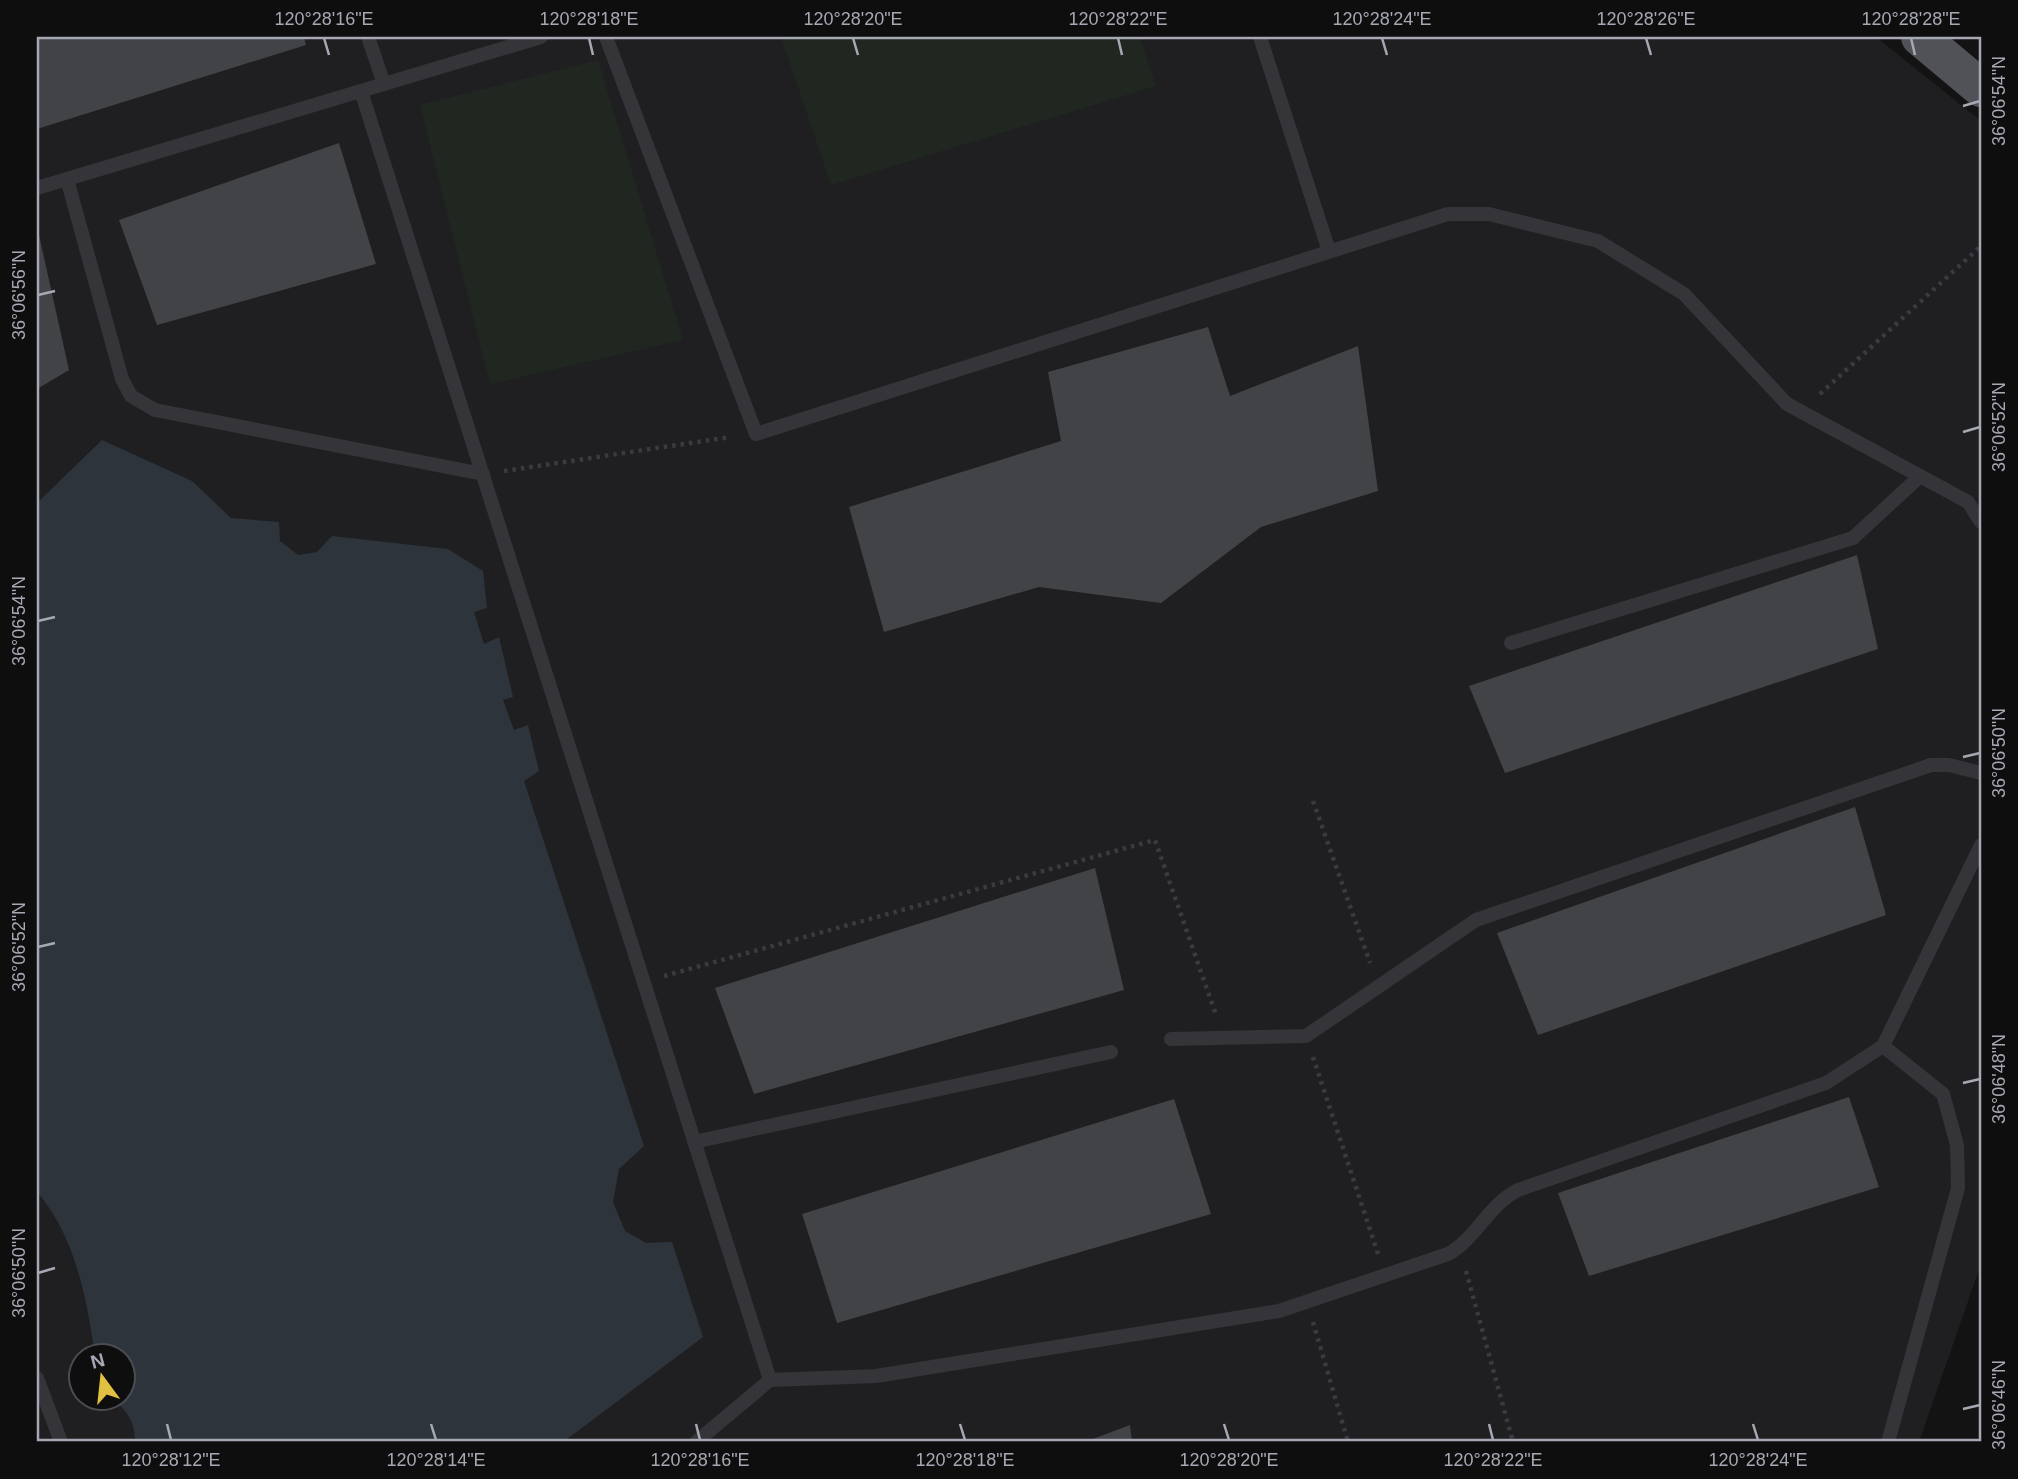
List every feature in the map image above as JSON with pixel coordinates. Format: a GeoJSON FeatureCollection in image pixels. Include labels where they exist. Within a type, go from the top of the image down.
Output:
{"type":"FeatureCollection","features":[{"type":"Feature","properties":{"kind":"main road"},"geometry":{"type":"LineString","coordinates":[[1920,37],[1981,88]]}},
{"type":"Feature","properties":{"kind":"lane"},"geometry":{"type":"LineString","coordinates":[[368,37],[384,84]]}},
{"type":"Feature","properties":{"kind":"lane"},"geometry":{"type":"LineString","coordinates":[[37,188],[541,37]]}},
{"type":"Feature","properties":{"kind":"lane"},"geometry":{"type":"LineString","coordinates":[[606,37],[756,434],[1448,214],[1489,214],[1598,241],[1684,294],[1787,404],[1918,478],[1968,502],[1981,522]]}},
{"type":"Feature","properties":{"kind":"lane"},"geometry":{"type":"LineString","coordinates":[[1260,37],[1329,251]]}},
{"type":"Feature","properties":{"kind":"lane"},"geometry":{"type":"LineString","coordinates":[[361,91],[770,1380]]}},
{"type":"Feature","properties":{"kind":"lane"},"geometry":{"type":"LineString","coordinates":[[67,179],[122,379],[131,396],[155,410],[482,474]]}},
{"type":"Feature","properties":{"kind":"lane"},"geometry":{"type":"LineString","coordinates":[[1511,643],[1853,538],[1918,478]]}},
{"type":"Feature","properties":{"kind":"lane"},"geometry":{"type":"LineString","coordinates":[[1171,1039],[1306,1036],[1476,920],[1931,765],[1949,765],[1981,773]]}},
{"type":"Feature","properties":{"kind":"lane"},"geometry":{"type":"LineString","coordinates":[[696,1442],[770,1380],[876,1376],[1279,1311],[1459,1248],[1502,1198],[1518,1190],[1826,1083],[1883,1046],[1981,845]]}},
{"type":"Feature","properties":{"kind":"lane"},"geometry":{"type":"LineString","coordinates":[[1883,1046],[1943,1094],[1957,1145],[1958,1188],[1888,1442]]}},
{"type":"Feature","properties":{"kind":"lane"},"geometry":{"type":"LineString","coordinates":[[694,1142],[1111,1052]]}},
{"type":"Feature","properties":{"kind":"lane"},"geometry":{"type":"LineString","coordinates":[[37,1378],[61,1442]]}},
{"type":"Feature","properties":{"kind":"path"},"geometry":{"type":"LineString","coordinates":[[1801,411],[1981,246]]}},
{"type":"Feature","properties":{"kind":"path"},"geometry":{"type":"LineString","coordinates":[[482,474],[756,434]]}},
{"type":"Feature","properties":{"kind":"path"},"geometry":{"type":"LineString","coordinates":[[1313,801],[1378,987]]}},
{"type":"Feature","properties":{"kind":"path"},"geometry":{"type":"LineString","coordinates":[[643,982],[1155,840],[1224,1038]]}},
{"type":"Feature","properties":{"kind":"path"},"geometry":{"type":"LineString","coordinates":[[1306,1036],[1385,1275]]}},
{"type":"Feature","properties":{"kind":"path"},"geometry":{"type":"LineString","coordinates":[[1459,1248],[1513,1442]]}},
{"type":"Feature","properties":{"kind":"path"},"geometry":{"type":"LineString","coordinates":[[1307,1302],[1349,1442]]}},
{"type":"Feature","properties":{"kind":"shaded area"},"geometry":{"type":"Polygon","coordinates":[[[37,37],[1876,37],[1981,121],[1981,1264],[1919,1442],[37,1442],[37,37]]]}},
{"type":"Feature","properties":{"kind":"shaded area"},"geometry":{"type":"Polygon","coordinates":[[[781,37],[1140,37],[1156,86],[831,185],[781,37]]]}},
{"type":"Feature","properties":{"kind":"shaded area"},"geometry":{"type":"Polygon","coordinates":[[[598,60],[683,340],[490,384],[420,105],[598,60]]]}},
{"type":"Feature","properties":{"kind":"shaded area"},"geometry":{"type":"Polygon","coordinates":[[[102,440],[192,481],[231,518],[279,522],[280,541],[298,555],[317,552],[332,536],[448,549],[483,571],[487,608],[474,612],[484,644],[499,637],[513,697],[503,700],[514,730],[528,725],[539,771],[524,781],[644,1146],[619,1169],[613,1202],[625,1231],[646,1243],[672,1242],[703,1337],[563,1442],[135,1442],[134,1429],[126,1412],[136,1412],[136,1342],[93,1342],[78,1270],[61,1229],[37,1192],[37,503],[102,440]]]}},
{"type":"Feature","properties":{"kind":"building"},"geometry":{"type":"Polygon","coordinates":[[[37,37],[304,37],[306,45],[37,129],[37,37]]]}},
{"type":"Feature","properties":{"kind":"building"},"geometry":{"type":"Polygon","coordinates":[[[339,143],[376,264],[157,325],[119,220],[339,143]]]}},
{"type":"Feature","properties":{"kind":"building"},"geometry":{"type":"Polygon","coordinates":[[[37,226],[69,370],[37,389],[37,226]]]}},
{"type":"Feature","properties":{"kind":"building"},"geometry":{"type":"Polygon","coordinates":[[[1208,327],[1230,396],[1358,346],[1378,491],[1261,527],[1161,603],[1039,587],[884,632],[849,507],[1061,441],[1048,372],[1208,327]]]}},
{"type":"Feature","properties":{"kind":"building"},"geometry":{"type":"Polygon","coordinates":[[[1857,555],[1878,649],[1505,773],[1469,686],[1857,555]]]}},
{"type":"Feature","properties":{"kind":"building"},"geometry":{"type":"Polygon","coordinates":[[[1855,807],[1886,915],[1538,1035],[1497,933],[1855,807]]]}},
{"type":"Feature","properties":{"kind":"building"},"geometry":{"type":"Polygon","coordinates":[[[1095,868],[1124,990],[754,1094],[715,988],[1095,868]]]}},
{"type":"Feature","properties":{"kind":"building"},"geometry":{"type":"Polygon","coordinates":[[[1849,1097],[1879,1187],[1589,1276],[1558,1193],[1849,1097]]]}},
{"type":"Feature","properties":{"kind":"building"},"geometry":{"type":"Polygon","coordinates":[[[1174,1099],[1211,1214],[837,1323],[802,1214],[1174,1099]]]}},
{"type":"Feature","properties":{"kind":"building"},"geometry":{"type":"Polygon","coordinates":[[[1130,1425],[1132,1442],[1085,1442],[1130,1425]]]}}]}
